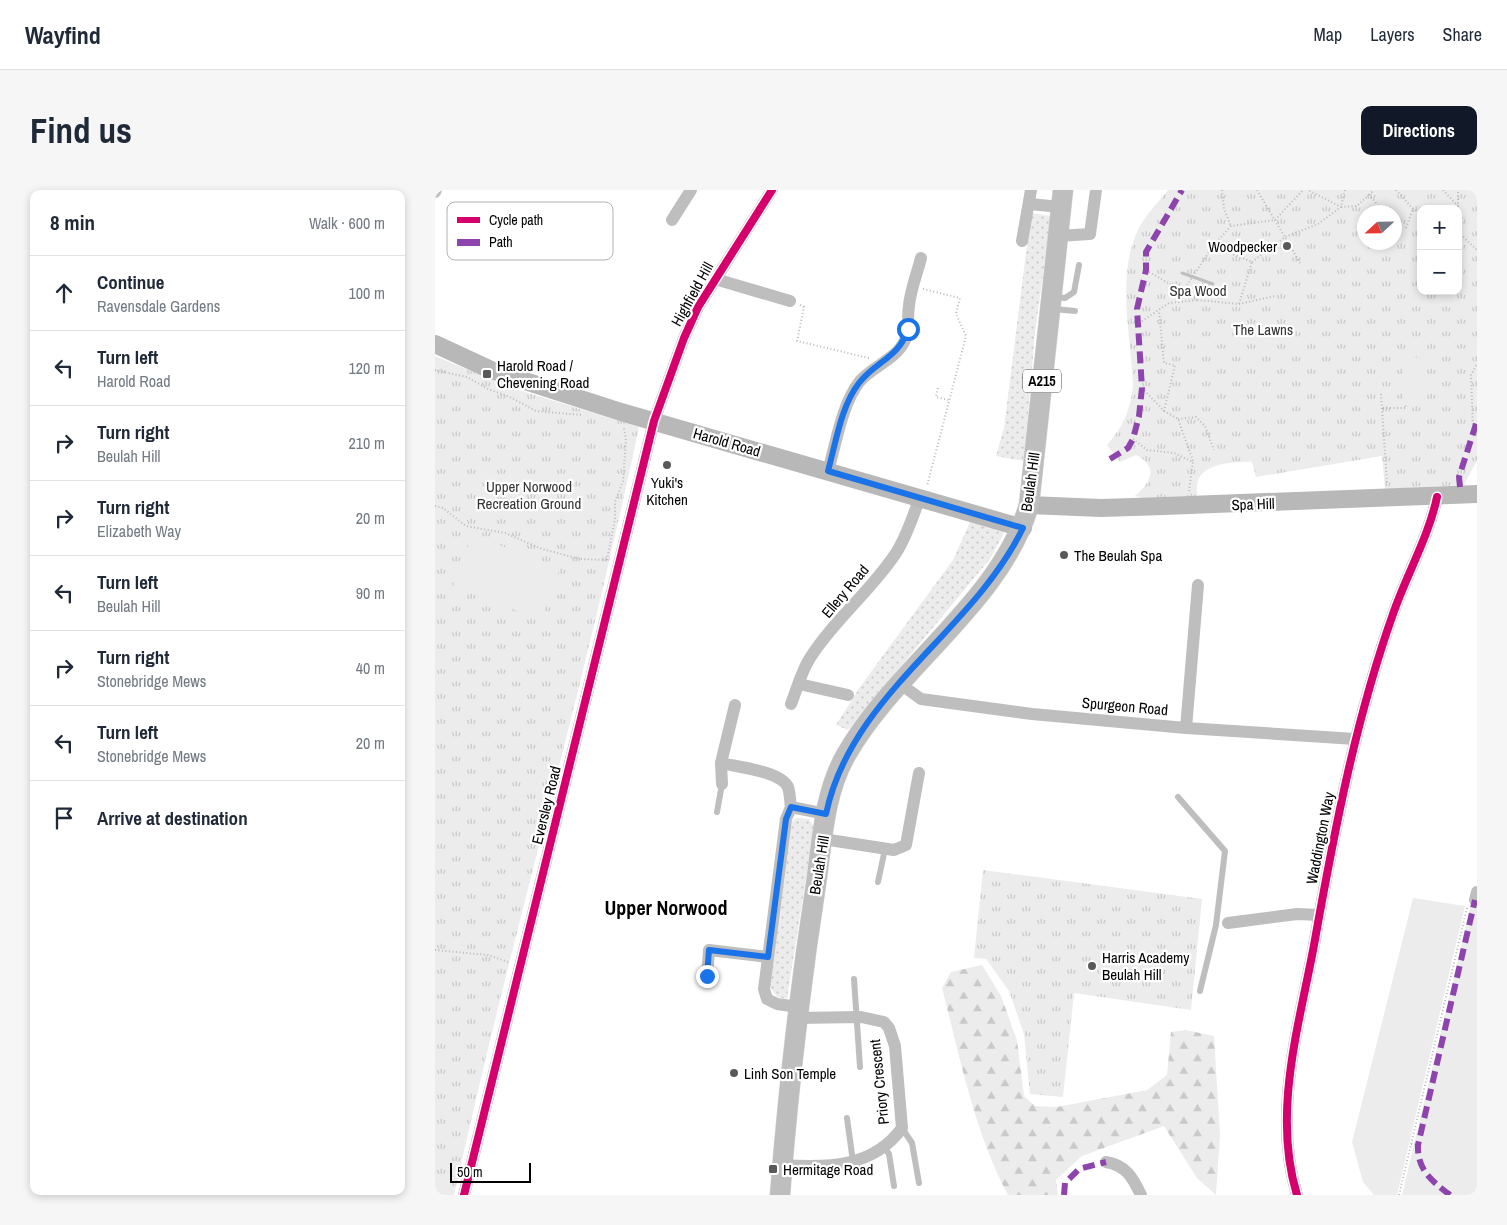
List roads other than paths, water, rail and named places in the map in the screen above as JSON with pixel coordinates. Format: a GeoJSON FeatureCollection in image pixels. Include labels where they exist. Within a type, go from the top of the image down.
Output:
{"type":"FeatureCollection","features":[{"type":"Feature","properties":{"kind":"main road","name":"Beulah Hill"},"geometry":{"type":"LineString","coordinates":[[780,1195],[797,1012],[826,814],[837,774],[845,756],[869,721],[899,683],[978,596],[1008,554],[1023,528],[1029,505],[1062,199]]}},
{"type":"Feature","properties":{"kind":"street"},"geometry":{"type":"LineString","coordinates":[[672,220],[691,190]]}},
{"type":"Feature","properties":{"kind":"street","name":"Highfield Hill"},"geometry":{"type":"LineString","coordinates":[[654,421],[684,338],[698,307],[772,190]]}},
{"type":"Feature","properties":{"kind":"street"},"geometry":{"type":"LineString","coordinates":[[1022,241],[1031,190]]}},
{"type":"Feature","properties":{"kind":"street"},"geometry":{"type":"LineString","coordinates":[[1057,236],[1090,234],[1096,190]]}},
{"type":"Feature","properties":{"kind":"street"},"geometry":{"type":"LineString","coordinates":[[1029,204],[1062,199]]}},
{"type":"Feature","properties":{"kind":"street"},"geometry":{"type":"LineString","coordinates":[[828,471],[850,398],[860,382],[904,342],[908,329],[909,305],[921,258]]}},
{"type":"Feature","properties":{"kind":"street"},"geometry":{"type":"LineString","coordinates":[[715,279],[790,302]]}},
{"type":"Feature","properties":{"kind":"street","name":"Harold Road"},"geometry":{"type":"LineString","coordinates":[[435,344],[519,380],[1023,528]]}},
{"type":"Feature","properties":{"kind":"street","name":"Eversley Road"},"geometry":{"type":"LineString","coordinates":[[464,1195],[654,421]]}},
{"type":"Feature","properties":{"kind":"street","name":"Spa Hill"},"geometry":{"type":"LineString","coordinates":[[1029,505],[1101,508],[1189,506],[1477,494]]}},
{"type":"Feature","properties":{"kind":"street","name":"Ellery Road"},"geometry":{"type":"LineString","coordinates":[[791,704],[814,653],[868,590],[895,554],[922,497]]}},
{"type":"Feature","properties":{"kind":"street","name":"Waddington Way"},"geometry":{"type":"LineString","coordinates":[[1297,1195],[1287,1145],[1288,1093],[1319,916],[1355,739],[1393,614],[1437,497]]}},
{"type":"Feature","properties":{"kind":"street"},"geometry":{"type":"LineString","coordinates":[[1186,728],[1198,586]]}},
{"type":"Feature","properties":{"kind":"street","name":"Spurgeon Road"},"geometry":{"type":"LineString","coordinates":[[899,683],[916,697],[938,702],[1032,714],[1186,728],[1355,739]]}},
{"type":"Feature","properties":{"kind":"street"},"geometry":{"type":"LineString","coordinates":[[799,684],[849,695]]}},
{"type":"Feature","properties":{"kind":"street"},"geometry":{"type":"LineString","coordinates":[[722,784],[721,762],[735,705]]}},
{"type":"Feature","properties":{"kind":"street"},"geometry":{"type":"LineString","coordinates":[[721,762],[775,776],[789,788],[791,807],[786,819],[764,989],[767,999],[797,1012]]}},
{"type":"Feature","properties":{"kind":"street"},"geometry":{"type":"LineString","coordinates":[[823,839],[899,850],[906,845],[919,773]]}},
{"type":"Feature","properties":{"kind":"street"},"geometry":{"type":"LineString","coordinates":[[791,807],[826,814]]}},
{"type":"Feature","properties":{"kind":"street"},"geometry":{"type":"LineString","coordinates":[[1222,924],[1297,914],[1319,916]]}},
{"type":"Feature","properties":{"kind":"street"},"geometry":{"type":"LineString","coordinates":[[707,976],[709,950],[768,957]]}},
{"type":"Feature","properties":{"kind":"street","name":"Priory Crescent"},"geometry":{"type":"LineString","coordinates":[[782,1165],[824,1167],[853,1162],[874,1154],[902,1128],[893,1037],[884,1022],[869,1018],[797,1012]]}},
{"type":"Feature","properties":{"kind":"street"},"geometry":{"type":"LineString","coordinates":[[1106,1162],[1118,1165],[1129,1174],[1141,1195]]}},
{"type":"Feature","properties":{"kind":"lane"},"geometry":{"type":"LineString","coordinates":[[1051,303],[1065,298],[1074,292],[1079,265]]}},
{"type":"Feature","properties":{"kind":"lane"},"geometry":{"type":"LineString","coordinates":[[1051,303],[1075,311]]}},
{"type":"Feature","properties":{"kind":"lane"},"geometry":{"type":"LineString","coordinates":[[717,812],[722,784]]}},
{"type":"Feature","properties":{"kind":"lane"},"geometry":{"type":"LineString","coordinates":[[1179,797],[1225,851],[1222,924],[1200,992]]}},
{"type":"Feature","properties":{"kind":"lane"},"geometry":{"type":"LineString","coordinates":[[877,882],[885,849]]}},
{"type":"Feature","properties":{"kind":"lane"},"geometry":{"type":"LineString","coordinates":[[854,979],[860,1067]]}},
{"type":"Feature","properties":{"kind":"lane"},"geometry":{"type":"LineString","coordinates":[[847,1118],[853,1162]]}},
{"type":"Feature","properties":{"kind":"lane"},"geometry":{"type":"LineString","coordinates":[[902,1128],[911,1143],[919,1183]]}},
{"type":"Feature","properties":{"kind":"lane"},"geometry":{"type":"LineString","coordinates":[[884,1146],[889,1154],[894,1186]]}},
{"type":"Feature","properties":{"kind":"waterway"},"geometry":{"type":"LineString","coordinates":[[1182,273],[1213,284]]}},
{"type":"Feature","properties":{"kind":"place","name":"Woodpecker"},"geometry":{"type":"Point","coordinates":[1287,246]}},
{"type":"Feature","properties":{"kind":"place","name":"Harold Road / Chevening Road"},"geometry":{"type":"Point","coordinates":[487,374]}},
{"type":"Feature","properties":{"kind":"place","name":"Yuki's Kitchen"},"geometry":{"type":"Point","coordinates":[667,465]}},
{"type":"Feature","properties":{"kind":"place","name":"The Beulah Spa"},"geometry":{"type":"Point","coordinates":[1064,555]}},
{"type":"Feature","properties":{"kind":"place","name":"Harris Academy Beulah Hill"},"geometry":{"type":"Point","coordinates":[1092,966]}},
{"type":"Feature","properties":{"kind":"place","name":"Linh Son Temple"},"geometry":{"type":"Point","coordinates":[734,1073]}},
{"type":"Feature","properties":{"kind":"place","name":"Hermitage Road"},"geometry":{"type":"Point","coordinates":[773,1169]}},
{"type":"Feature","properties":{"kind":"district","name":"Upper Norwood"},"geometry":{"type":"Point","coordinates":[666,907]}},
{"type":"Feature","properties":{"kind":"park label","name":"Spa Wood"},"geometry":{"type":"Point","coordinates":[1198,290]}},
{"type":"Feature","properties":{"kind":"park label","name":"The Lawns"},"geometry":{"type":"Point","coordinates":[1263,329]}},
{"type":"Feature","properties":{"kind":"park label","name":"Upper Norwood Recreation Ground"},"geometry":{"type":"Point","coordinates":[529,494]}}]}
